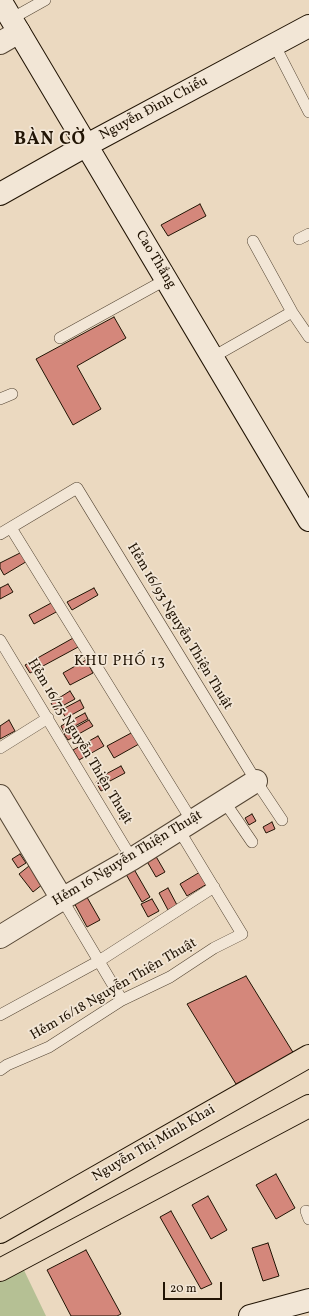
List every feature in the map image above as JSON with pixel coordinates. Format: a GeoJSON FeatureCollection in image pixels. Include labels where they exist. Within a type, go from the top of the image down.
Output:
{"type":"FeatureCollection","features":[{"type":"Feature","properties":{"kind":"main road","name":"Cao Thắng"},"geometry":{"type":"LineString","coordinates":[[0,0],[213,356],[300,497],[309,520]]}},
{"type":"Feature","properties":{"kind":"main road"},"geometry":{"type":"LineString","coordinates":[[0,43],[15,26]]}},
{"type":"Feature","properties":{"kind":"main road","name":"Nguyễn Đình Chiểu"},"geometry":{"type":"LineString","coordinates":[[0,194],[87,144],[309,26]]}},
{"type":"Feature","properties":{"kind":"main road","name":"Hẻm 16 Nguyễn Thiện Thuật"},"geometry":{"type":"LineString","coordinates":[[0,937],[132,859],[256,781]]}},
{"type":"Feature","properties":{"kind":"main road"},"geometry":{"type":"LineString","coordinates":[[0,796],[62,899]]}},
{"type":"Feature","properties":{"kind":"main road","name":"Nguyễn Thị Minh Khai"},"geometry":{"type":"LineString","coordinates":[[0,1232],[309,1056]]}},
{"type":"Feature","properties":{"kind":"main road"},"geometry":{"type":"LineString","coordinates":[[0,1270],[309,1106]]}},
{"type":"Feature","properties":{"kind":"main road"},"geometry":{"type":"LineString","coordinates":[[250,1316],[309,1300]]}},
{"type":"Feature","properties":{"kind":"lane"},"geometry":{"type":"LineString","coordinates":[[15,26],[45,0]]}},
{"type":"Feature","properties":{"kind":"lane"},"geometry":{"type":"LineString","coordinates":[[274,44],[309,112]]}},
{"type":"Feature","properties":{"kind":"lane"},"geometry":{"type":"LineString","coordinates":[[253,241],[292,312],[309,337]]}},
{"type":"Feature","properties":{"kind":"lane"},"geometry":{"type":"LineString","coordinates":[[60,338],[167,279]]}},
{"type":"Feature","properties":{"kind":"lane"},"geometry":{"type":"LineString","coordinates":[[213,356],[292,312]]}},
{"type":"Feature","properties":{"kind":"lane"},"geometry":{"type":"LineString","coordinates":[[0,399],[12,394]]}},
{"type":"Feature","properties":{"kind":"lane","name":"Hẻm 16/93 Nguyễn Thiện Thuật"},"geometry":{"type":"LineString","coordinates":[[11,528],[77,488],[256,781],[282,820]]}},
{"type":"Feature","properties":{"kind":"lane"},"geometry":{"type":"LineString","coordinates":[[0,534],[11,528],[185,826],[214,887],[99,961],[0,1015]]}},
{"type":"Feature","properties":{"kind":"lane","name":"Hẻm 16/75 Nguyễn Thiện Thuật"},"geometry":{"type":"LineString","coordinates":[[0,640],[132,859]]}},
{"type":"Feature","properties":{"kind":"lane"},"geometry":{"type":"LineString","coordinates":[[0,748],[48,718]]}},
{"type":"Feature","properties":{"kind":"lane"},"geometry":{"type":"LineString","coordinates":[[224,801],[252,842]]}},
{"type":"Feature","properties":{"kind":"lane","name":"Hẻm 16/18 Nguyễn Thiện Thuật"},"geometry":{"type":"LineString","coordinates":[[0,1070],[49,1047],[122,1000],[170,977],[214,948],[242,934],[214,887]]}},
{"type":"Feature","properties":{"kind":"lane"},"geometry":{"type":"LineString","coordinates":[[62,899],[122,1000]]}},
{"type":"Feature","properties":{"kind":"green space"},"geometry":{"type":"Polygon","coordinates":[[[21,1264],[46,1316],[0,1316],[0,1276],[21,1264]]]}},
{"type":"Feature","properties":{"kind":"building"},"geometry":{"type":"Polygon","coordinates":[[[200,204],[206,216],[168,236],[161,225],[200,204]]]}},
{"type":"Feature","properties":{"kind":"building"},"geometry":{"type":"Polygon","coordinates":[[[114,317],[126,338],[77,366],[101,409],[73,425],[36,359],[114,317]]]}},
{"type":"Feature","properties":{"kind":"building"},"geometry":{"type":"Polygon","coordinates":[[[24,551],[29,560],[4,575],[0,568],[0,563],[24,551]]]}},
{"type":"Feature","properties":{"kind":"building"},"geometry":{"type":"Polygon","coordinates":[[[8,584],[13,592],[0,599],[0,588],[8,584]]]}},
{"type":"Feature","properties":{"kind":"building"},"geometry":{"type":"Polygon","coordinates":[[[94,588],[98,595],[72,610],[67,602],[94,588]]]}},
{"type":"Feature","properties":{"kind":"building"},"geometry":{"type":"Polygon","coordinates":[[[53,602],[58,611],[34,624],[29,615],[53,602]]]}},
{"type":"Feature","properties":{"kind":"building"},"geometry":{"type":"Polygon","coordinates":[[[75,637],[80,646],[30,673],[25,665],[75,637]]]}},
{"type":"Feature","properties":{"kind":"building"},"geometry":{"type":"Polygon","coordinates":[[[86,660],[93,673],[70,685],[63,673],[86,660]]]}},
{"type":"Feature","properties":{"kind":"building"},"geometry":{"type":"Polygon","coordinates":[[[70,691],[75,699],[55,710],[51,703],[70,691]]]}},
{"type":"Feature","properties":{"kind":"building"},"geometry":{"type":"Polygon","coordinates":[[[80,700],[84,708],[66,718],[61,710],[80,700]]]}},
{"type":"Feature","properties":{"kind":"building"},"geometry":{"type":"Polygon","coordinates":[[[85,713],[88,719],[64,732],[61,726],[85,713]]]}},
{"type":"Feature","properties":{"kind":"building"},"geometry":{"type":"Polygon","coordinates":[[[9,720],[15,731],[0,739],[0,726],[9,720]]]}},
{"type":"Feature","properties":{"kind":"building"},"geometry":{"type":"Polygon","coordinates":[[[89,720],[93,726],[68,740],[64,734],[89,720]]]}},
{"type":"Feature","properties":{"kind":"building"},"geometry":{"type":"Polygon","coordinates":[[[133,732],[139,744],[114,758],[107,746],[133,732]]]}},
{"type":"Feature","properties":{"kind":"building"},"geometry":{"type":"Polygon","coordinates":[[[98,736],[104,746],[79,760],[73,750],[98,736]]]}},
{"type":"Feature","properties":{"kind":"building"},"geometry":{"type":"Polygon","coordinates":[[[121,766],[125,773],[110,781],[106,774],[121,766]]]}},
{"type":"Feature","properties":{"kind":"building"},"geometry":{"type":"Polygon","coordinates":[[[104,778],[109,787],[101,791],[96,782],[104,778]]]}},
{"type":"Feature","properties":{"kind":"building"},"geometry":{"type":"Polygon","coordinates":[[[252,814],[256,821],[249,825],[245,818],[252,814]]]}},
{"type":"Feature","properties":{"kind":"building"},"geometry":{"type":"Polygon","coordinates":[[[272,822],[275,829],[266,833],[263,827],[272,822]]]}},
{"type":"Feature","properties":{"kind":"building"},"geometry":{"type":"Polygon","coordinates":[[[154,853],[165,872],[156,877],[145,858],[154,853]]]}},
{"type":"Feature","properties":{"kind":"building"},"geometry":{"type":"Polygon","coordinates":[[[20,854],[26,863],[18,868],[12,859],[20,854]]]}},
{"type":"Feature","properties":{"kind":"building"},"geometry":{"type":"Polygon","coordinates":[[[131,864],[150,897],[142,902],[123,869],[131,864]]]}},
{"type":"Feature","properties":{"kind":"building"},"geometry":{"type":"Polygon","coordinates":[[[29,866],[43,884],[33,892],[19,874],[29,866]]]}},
{"type":"Feature","properties":{"kind":"building"},"geometry":{"type":"Polygon","coordinates":[[[200,872],[207,884],[187,896],[180,884],[200,872]]]}},
{"type":"Feature","properties":{"kind":"building"},"geometry":{"type":"Polygon","coordinates":[[[168,888],[177,905],[168,910],[159,893],[168,888]]]}},
{"type":"Feature","properties":{"kind":"building"},"geometry":{"type":"Polygon","coordinates":[[[84,892],[100,920],[87,927],[72,899],[84,892]]]}},
{"type":"Feature","properties":{"kind":"building"},"geometry":{"type":"Polygon","coordinates":[[[152,899],[159,911],[148,917],[141,904],[152,899]]]}},
{"type":"Feature","properties":{"kind":"building"},"geometry":{"type":"Polygon","coordinates":[[[246,976],[294,1054],[236,1084],[187,1004],[246,976]]]}},
{"type":"Feature","properties":{"kind":"building"},"geometry":{"type":"Polygon","coordinates":[[[276,1174],[295,1208],[276,1219],[256,1185],[276,1174]]]}},
{"type":"Feature","properties":{"kind":"building"},"geometry":{"type":"Polygon","coordinates":[[[208,1196],[227,1230],[211,1239],[192,1205],[208,1196]]]}},
{"type":"Feature","properties":{"kind":"building"},"geometry":{"type":"Polygon","coordinates":[[[171,1211],[212,1284],[201,1289],[160,1217],[171,1211]]]}},
{"type":"Feature","properties":{"kind":"building"},"geometry":{"type":"Polygon","coordinates":[[[268,1243],[279,1276],[263,1281],[252,1248],[268,1243]]]}},
{"type":"Feature","properties":{"kind":"building"},"geometry":{"type":"Polygon","coordinates":[[[86,1250],[121,1314],[117,1316],[71,1316],[47,1270],[86,1250]]]}},
{"type":"Feature","properties":{"kind":"district","name":"BÀN CỜ"},"geometry":{"type":"Point","coordinates":[50,141]}},
{"type":"Feature","properties":{"kind":"district","name":"KHU PHỐ 13"},"geometry":{"type":"Point","coordinates":[120,662]}}]}
